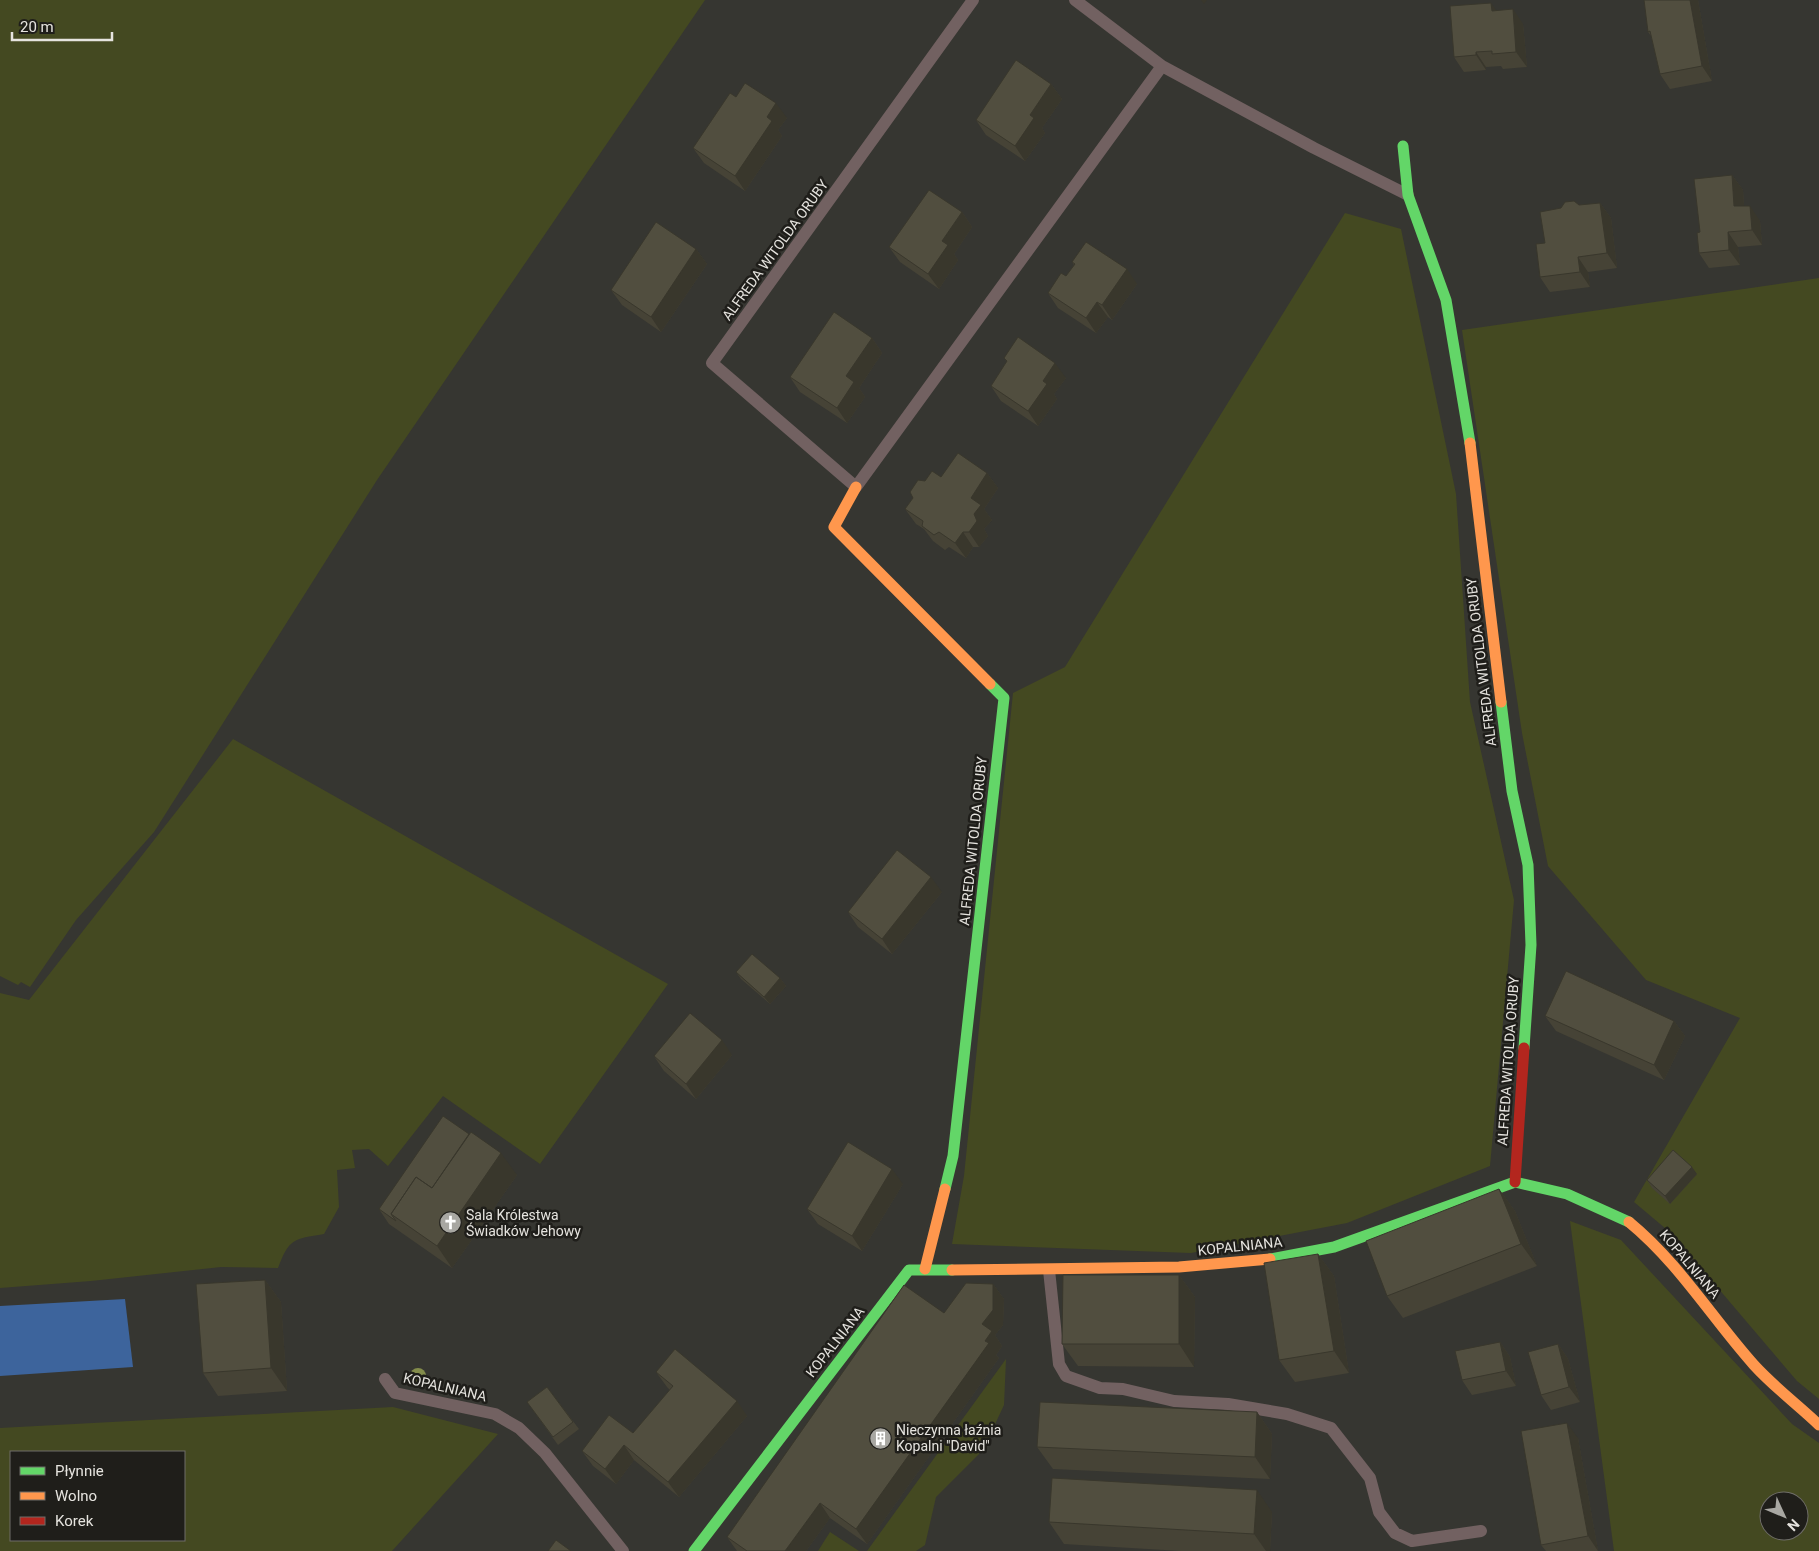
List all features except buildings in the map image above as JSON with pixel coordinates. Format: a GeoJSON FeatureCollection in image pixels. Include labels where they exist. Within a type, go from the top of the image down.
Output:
{"type":"FeatureCollection","features":[{"type":"Feature","properties":{"kind":"street","name":"ALFREDA WITOLDA ORUBY"},"geometry":{"type":"LineString","coordinates":[[1403,146],[1408,195],[1446,300],[1470,441],[1512,791],[1528,865],[1530,945],[1516,1182]]}},
{"type":"Feature","properties":{"kind":"street","name":"ALFREDA WITOLDA ORUBY"},"geometry":{"type":"LineString","coordinates":[[856,487],[834,527],[1004,698],[953,1156],[925,1270]]}},
{"type":"Feature","properties":{"kind":"street","name":"KOPALNIANA"},"geometry":{"type":"LineString","coordinates":[[694,1551],[909,1270],[1049,1270],[1179,1267],[1262,1260],[1312,1253],[1386,1230],[1516,1182],[1567,1194],[1598,1205],[1626,1219],[1651,1240],[1678,1269],[1755,1366],[1819,1425]]}},
{"type":"Feature","properties":{"kind":"lane","name":"ALFREDA WITOLDA ORUBY"},"geometry":{"type":"LineString","coordinates":[[973,0],[712,363],[856,487],[1162,66]]}},
{"type":"Feature","properties":{"kind":"lane"},"geometry":{"type":"LineString","coordinates":[[1075,0],[1162,66],[1314,148],[1408,195]]}},
{"type":"Feature","properties":{"kind":"lane"},"geometry":{"type":"LineString","coordinates":[[1049,1270],[1059,1364],[1066,1376],[1100,1388],[1123,1389],[1174,1401],[1228,1404],[1287,1414],[1331,1428],[1370,1478],[1380,1512],[1395,1533],[1412,1541],[1481,1531]]}},
{"type":"Feature","properties":{"kind":"lane","name":"KOPALNIANA"},"geometry":{"type":"LineString","coordinates":[[385,1379],[394,1393],[495,1414],[518,1428],[544,1453],[623,1551]]}},
{"type":"Feature","properties":{"kind":"green space"},"geometry":{"type":"Polygon","coordinates":[[[0,0],[705,0],[377,480],[154,832],[76,920],[30,987],[21,982],[18,985],[0,976],[0,0]]]}},
{"type":"Feature","properties":{"kind":"green space"},"geometry":{"type":"Polygon","coordinates":[[[1345,213],[1401,229],[1456,494],[1470,702],[1514,900],[1490,1166],[1347,1223],[1191,1253],[952,1244],[964,1176],[1013,693],[1065,667],[1345,213]]]}},
{"type":"Feature","properties":{"kind":"green space"},"geometry":{"type":"Polygon","coordinates":[[[1819,278],[1819,1399],[1797,1381],[1672,1234],[1634,1202],[1740,1018],[1646,980],[1548,866],[1522,733],[1462,330],[1819,278]]]}},
{"type":"Feature","properties":{"kind":"green space"},"geometry":{"type":"Polygon","coordinates":[[[233,739],[668,984],[540,1164],[443,1096],[388,1166],[369,1149],[352,1150],[355,1168],[337,1170],[339,1207],[324,1234],[305,1237],[294,1242],[285,1251],[278,1268],[221,1267],[91,1281],[0,1288],[0,993],[29,1000],[233,739]]]}},
{"type":"Feature","properties":{"kind":"green space"},"geometry":{"type":"Polygon","coordinates":[[[1570,1221],[1621,1240],[1792,1424],[1819,1443],[1819,1551],[1614,1551],[1570,1221]]]}},
{"type":"Feature","properties":{"kind":"green space"},"geometry":{"type":"Polygon","coordinates":[[[1006,1359],[1004,1405],[983,1450],[936,1497],[925,1545],[916,1551],[867,1551],[1006,1359]]]}},
{"type":"Feature","properties":{"kind":"green space"},"geometry":{"type":"Polygon","coordinates":[[[393,1407],[498,1434],[392,1551],[0,1551],[0,1428],[393,1407]]]}},
{"type":"Feature","properties":{"kind":"green space"},"geometry":{"type":"Polygon","coordinates":[[[830,1532],[859,1551],[818,1551],[830,1532]]]}},
{"type":"Feature","properties":{"kind":"water"},"geometry":{"type":"Polygon","coordinates":[[[125,1299],[133,1367],[0,1376],[0,1306],[125,1299]]]}},
{"type":"Feature","properties":{"kind":"traffic: fast"},"geometry":{"type":"LineString","coordinates":[[1403,146],[1408,195],[1446,300],[1470,443]]}},
{"type":"Feature","properties":{"kind":"traffic: fast"},"geometry":{"type":"LineString","coordinates":[[945,1189],[953,1156],[1004,698],[990,684]]}},
{"type":"Feature","properties":{"kind":"traffic: fast"},"geometry":{"type":"LineString","coordinates":[[1501,702],[1512,791],[1528,865],[1531,945],[1524,1048]]}},
{"type":"Feature","properties":{"kind":"traffic: fast"},"geometry":{"type":"LineString","coordinates":[[1270,1259],[1334,1247],[1515,1182],[1567,1194],[1629,1222]]}},
{"type":"Feature","properties":{"kind":"traffic: fast"},"geometry":{"type":"LineString","coordinates":[[694,1551],[909,1270],[952,1270]]}},
{"type":"Feature","properties":{"kind":"traffic: slow"},"geometry":{"type":"LineString","coordinates":[[1470,443],[1501,702]]}},
{"type":"Feature","properties":{"kind":"traffic: slow"},"geometry":{"type":"LineString","coordinates":[[856,487],[834,527],[990,684]]}},
{"type":"Feature","properties":{"kind":"traffic: slow"},"geometry":{"type":"LineString","coordinates":[[925,1269],[945,1189]]}},
{"type":"Feature","properties":{"kind":"traffic: slow"},"geometry":{"type":"LineString","coordinates":[[1629,1222],[1664,1255],[1754,1365],[1819,1425]]}},
{"type":"Feature","properties":{"kind":"traffic: slow"},"geometry":{"type":"LineString","coordinates":[[952,1270],[1179,1267],[1270,1259]]}},
{"type":"Feature","properties":{"kind":"traffic: jam"},"geometry":{"type":"LineString","coordinates":[[1515,1182],[1524,1048]]}},
{"type":"Feature","properties":{"kind":"place","name":"Sala Królestwa Świadków Jehowy"},"geometry":{"type":"Point","coordinates":[450,1223]}},
{"type":"Feature","properties":{"kind":"place","name":"Nieczynna łaźnia Kopalni \"David\""},"geometry":{"type":"Point","coordinates":[880,1438]}}]}
